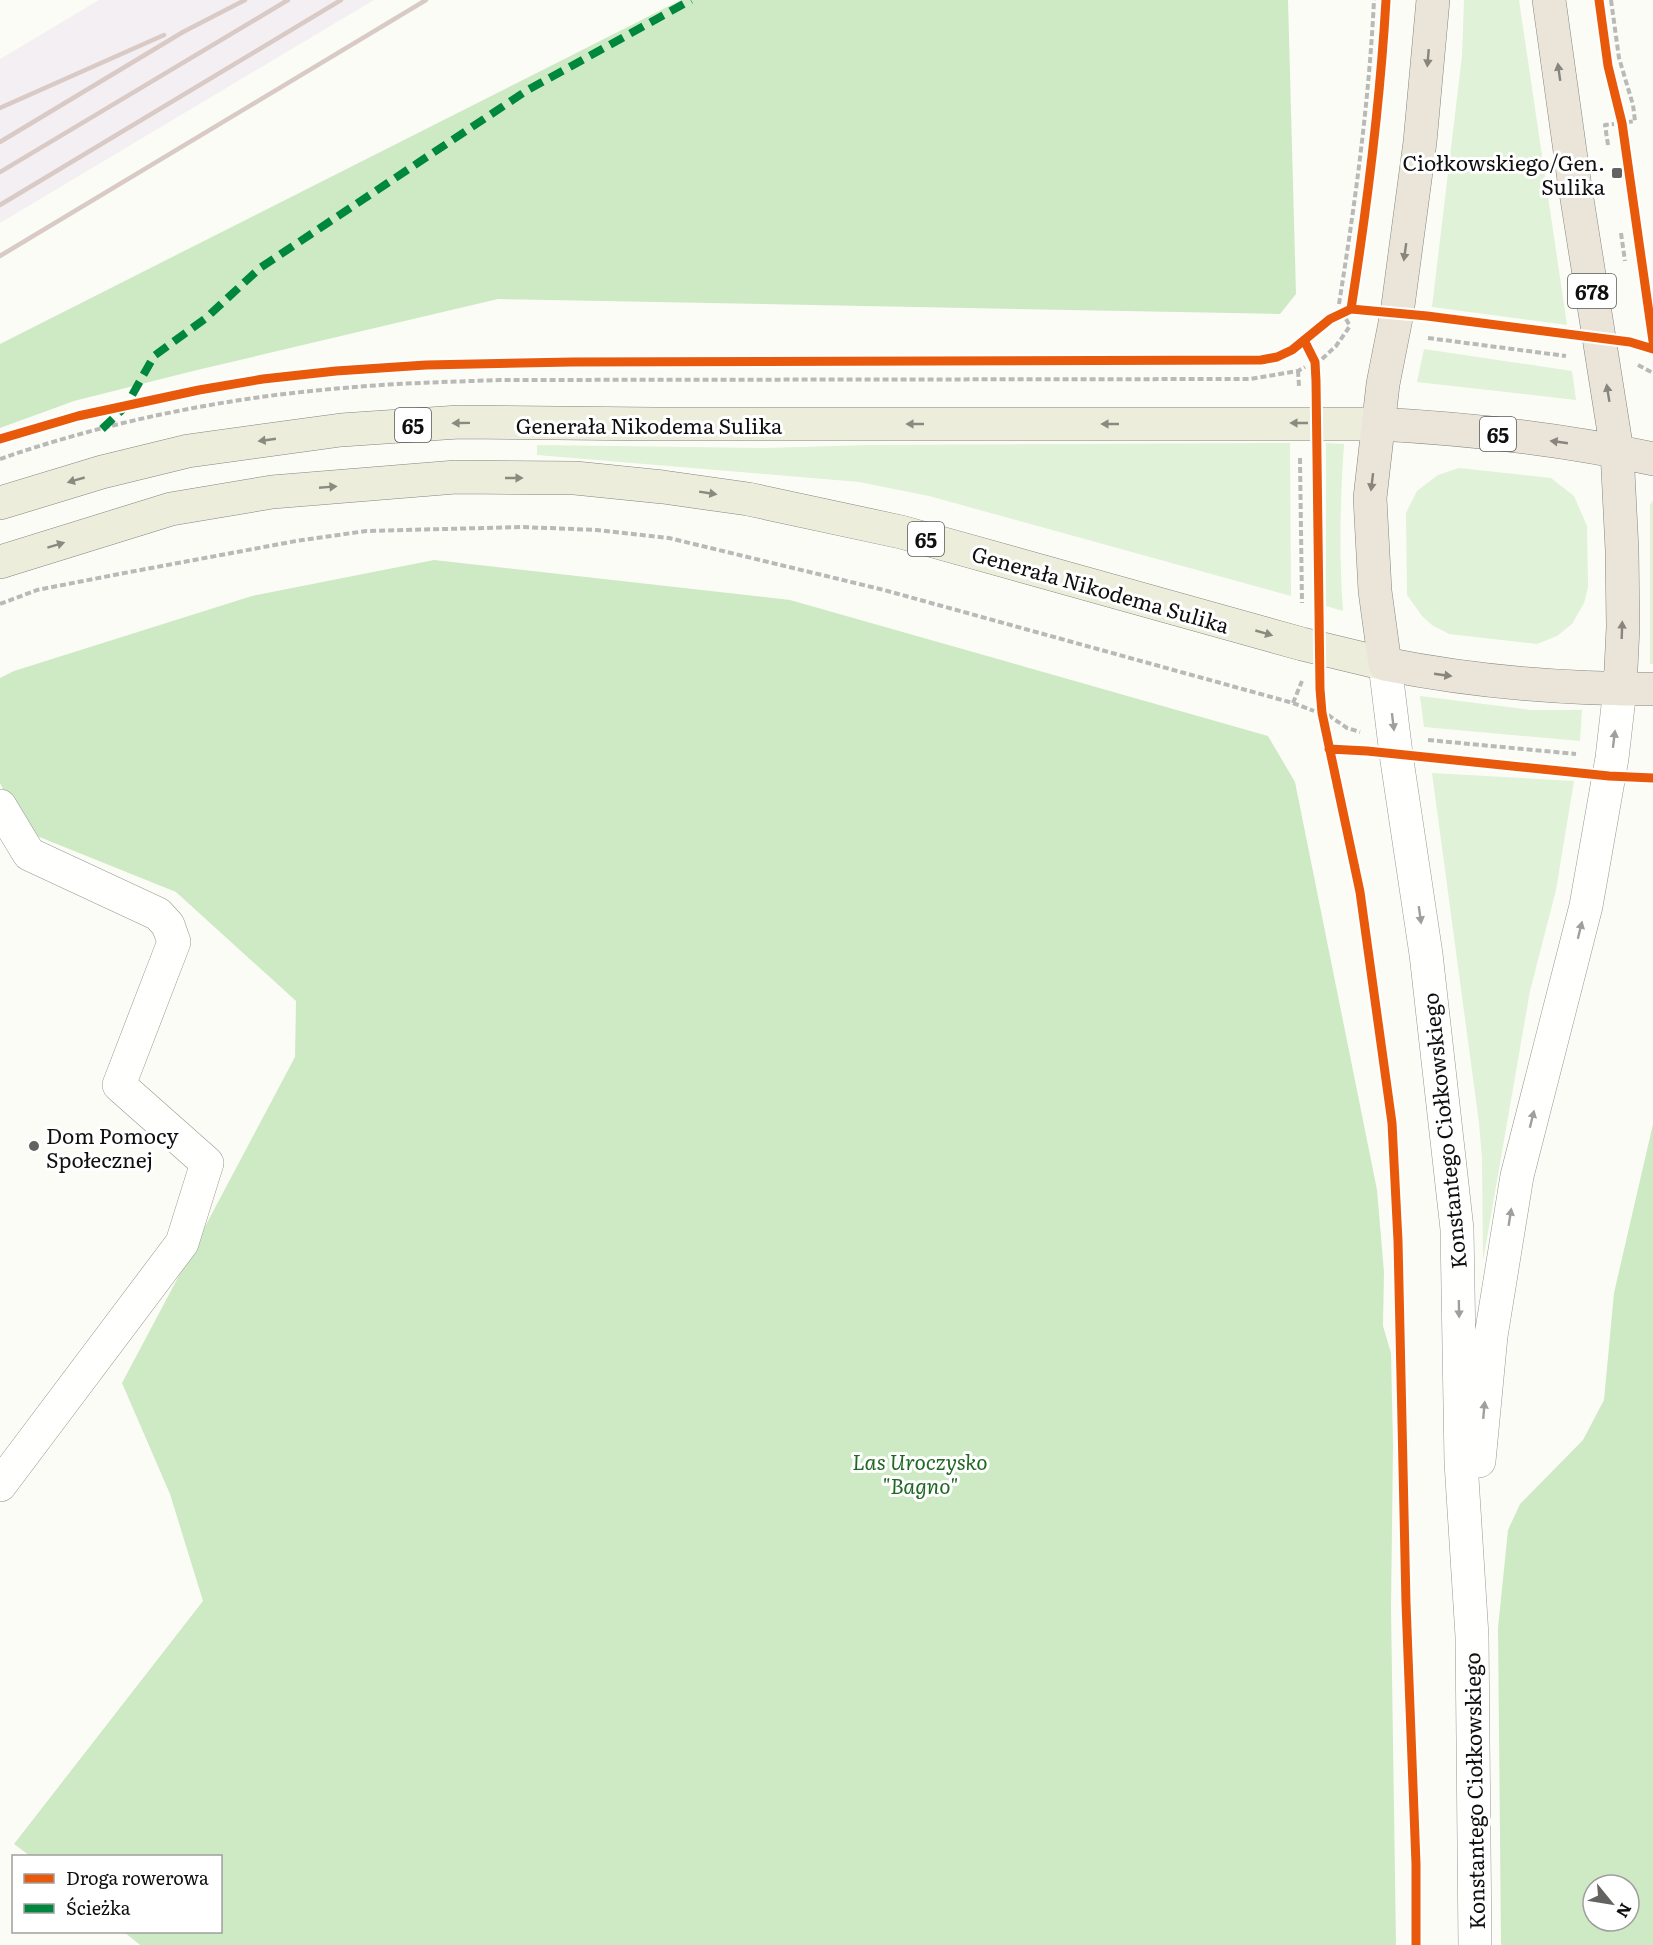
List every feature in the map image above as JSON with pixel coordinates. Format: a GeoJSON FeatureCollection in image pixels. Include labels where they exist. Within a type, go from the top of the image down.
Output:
{"type":"FeatureCollection","features":[{"type":"Feature","properties":{"kind":"highway"},"geometry":{"type":"LineString","coordinates":[[1386,664],[1375,591],[1370,498],[1383,384],[1397,313],[1420,142],[1433,0]]}},
{"type":"Feature","properties":{"kind":"highway","name":"678"},"geometry":{"type":"LineString","coordinates":[[1549,0],[1575,190],[1617,451],[1623,627],[1620,689]]}},
{"type":"Feature","properties":{"kind":"highway","name":"65"},"geometry":{"type":"LineString","coordinates":[[1379,424],[1455,428],[1617,451],[1653,459]]}},
{"type":"Feature","properties":{"kind":"highway","name":"65"},"geometry":{"type":"LineString","coordinates":[[1386,664],[1430,674],[1491,682],[1653,689]]}},
{"type":"Feature","properties":{"kind":"main road","name":"Generała Nikodema Sulika"},"geometry":{"type":"LineString","coordinates":[[0,503],[38,490],[188,450],[341,430],[459,422],[1379,424]]}},
{"type":"Feature","properties":{"kind":"main road","name":"Generała Nikodema Sulika"},"geometry":{"type":"LineString","coordinates":[[0,562],[171,509],[272,492],[456,477],[575,478],[748,499],[901,532],[1302,644],[1386,664]]}},
{"type":"Feature","properties":{"kind":"street","name":"Konstantego Ciołkowskiego"},"geometry":{"type":"LineString","coordinates":[[1386,664],[1396,754],[1425,954],[1457,1229],[1461,1462],[1472,1636]]}},
{"type":"Feature","properties":{"kind":"street","name":"Konstantego Ciołkowskiego"},"geometry":{"type":"LineString","coordinates":[[1475,1945],[1472,1636],[1479,1463],[1491,1336],[1517,1176],[1586,906],[1612,758],[1620,689]]}},
{"type":"Feature","properties":{"kind":"street"},"geometry":{"type":"LineString","coordinates":[[0,806],[29,854],[158,914],[168,925],[174,942],[120,1085],[207,1163],[182,1243],[0,1485]]}},
{"type":"Feature","properties":{"kind":"path"},"geometry":{"type":"LineString","coordinates":[[1339,304],[1352,226],[1372,40],[1374,0]]}},
{"type":"Feature","properties":{"kind":"path"},"geometry":{"type":"LineString","coordinates":[[1611,0],[1619,58],[1633,105],[1635,121],[1629,122]]}},
{"type":"Feature","properties":{"kind":"path"},"geometry":{"type":"LineString","coordinates":[[1620,112],[1624,134]]}},
{"type":"Feature","properties":{"kind":"path"},"geometry":{"type":"LineString","coordinates":[[1336,315],[1351,309],[1397,313]]}},
{"type":"Feature","properties":{"kind":"path"},"geometry":{"type":"LineString","coordinates":[[1317,359],[1336,346],[1350,326],[1346,319]]}},
{"type":"Feature","properties":{"kind":"path"},"geometry":{"type":"LineString","coordinates":[[1424,337],[1572,356]]}},
{"type":"Feature","properties":{"kind":"path"},"geometry":{"type":"LineString","coordinates":[[1642,366],[1653,373]]}},
{"type":"Feature","properties":{"kind":"path"},"geometry":{"type":"LineString","coordinates":[[1298,371],[1299,386]]}},
{"type":"Feature","properties":{"kind":"path"},"geometry":{"type":"LineString","coordinates":[[1300,453],[1302,603]]}},
{"type":"Feature","properties":{"kind":"path"},"geometry":{"type":"LineString","coordinates":[[0,604],[37,590],[296,541],[366,531],[522,527],[597,530],[669,538],[884,590],[1318,708],[1326,719],[1360,732]]}},
{"type":"Feature","properties":{"kind":"path"},"geometry":{"type":"LineString","coordinates":[[1293,703],[1302,681]]}},
{"type":"Feature","properties":{"kind":"path"},"geometry":{"type":"LineString","coordinates":[[1422,739],[1583,755]]}},
{"type":"Feature","properties":{"kind":"shaded area"},"geometry":{"type":"Polygon","coordinates":[[[99,0],[374,0],[0,223],[0,59],[99,0]]]}},
{"type":"Feature","properties":{"kind":"green space"},"geometry":{"type":"Polygon","coordinates":[[[681,0],[1288,0],[1296,294],[1280,314],[498,299],[74,401],[0,428],[0,344],[681,0]]]}},
{"type":"Feature","properties":{"kind":"green space"},"geometry":{"type":"Polygon","coordinates":[[[1464,0],[1519,0],[1567,325],[1432,307],[1462,56],[1464,0]]]}},
{"type":"Feature","properties":{"kind":"green space"},"geometry":{"type":"Polygon","coordinates":[[[1424,349],[1572,371],[1576,400],[1417,382],[1424,349]]]}},
{"type":"Feature","properties":{"kind":"green space"},"geometry":{"type":"Polygon","coordinates":[[[1290,443],[1291,596],[929,496],[859,482],[537,455],[537,445],[765,448],[868,445],[1290,443]]]}},
{"type":"Feature","properties":{"kind":"green space"},"geometry":{"type":"Polygon","coordinates":[[[1326,443],[1344,444],[1340,528],[1343,611],[1326,606],[1326,443]]]}},
{"type":"Feature","properties":{"kind":"green space"},"geometry":{"type":"Polygon","coordinates":[[[1459,468],[1551,478],[1574,496],[1587,526],[1588,587],[1584,603],[1572,624],[1557,636],[1537,644],[1449,634],[1432,625],[1422,616],[1407,595],[1406,513],[1417,491],[1438,475],[1459,468]]]}},
{"type":"Feature","properties":{"kind":"green space"},"geometry":{"type":"Polygon","coordinates":[[[1653,500],[1653,664],[1650,664],[1650,505],[1653,500]]]}},
{"type":"Feature","properties":{"kind":"green space","name":"Las Uroczysko \"Bagno\""},"geometry":{"type":"Polygon","coordinates":[[[434,560],[790,600],[1268,736],[1295,782],[1377,1190],[1384,1272],[1383,1326],[1391,1353],[1393,1445],[1391,1607],[1396,1945],[140,1945],[125,1933],[222,1933],[222,1855],[29,1855],[14,1844],[203,1601],[170,1494],[122,1383],[295,1057],[296,1001],[176,892],[22,830],[0,783],[0,678],[14,671],[252,596],[434,560]]]}},
{"type":"Feature","properties":{"kind":"green space"},"geometry":{"type":"Polygon","coordinates":[[[1420,696],[1531,710],[1582,710],[1580,741],[1424,727],[1420,696]]]}},
{"type":"Feature","properties":{"kind":"green space"},"geometry":{"type":"Polygon","coordinates":[[[1432,773],[1574,781],[1556,890],[1530,991],[1483,1261],[1482,1158],[1479,1123],[1432,773]]]}},
{"type":"Feature","properties":{"kind":"green space"},"geometry":{"type":"Polygon","coordinates":[[[1653,1124],[1653,1945],[1501,1945],[1498,1628],[1508,1530],[1520,1504],[1583,1440],[1604,1400],[1614,1293],[1653,1124]]]}},
{"type":"Feature","properties":{"kind":"railway"},"geometry":{"type":"LineString","coordinates":[[0,142],[183,32],[245,0]]}},
{"type":"Feature","properties":{"kind":"railway"},"geometry":{"type":"LineString","coordinates":[[0,172],[288,0]]}},
{"type":"Feature","properties":{"kind":"railway"},"geometry":{"type":"LineString","coordinates":[[0,205],[341,0]]}},
{"type":"Feature","properties":{"kind":"railway"},"geometry":{"type":"LineString","coordinates":[[0,256],[426,0]]}},
{"type":"Feature","properties":{"kind":"railway"},"geometry":{"type":"LineString","coordinates":[[0,108],[164,35]]}},
{"type":"Feature","properties":{"kind":"marked path"},"geometry":{"type":"LineString","coordinates":[[102,429],[126,406],[154,356],[206,318],[260,268],[526,91],[691,0]]}},
{"type":"Feature","properties":{"kind":"cycle path"},"geometry":{"type":"LineString","coordinates":[[1351,309],[1372,155],[1386,0]]}},
{"type":"Feature","properties":{"kind":"cycle path"},"geometry":{"type":"LineString","coordinates":[[1599,0],[1608,66],[1622,123],[1653,341]]}},
{"type":"Feature","properties":{"kind":"cycle path"},"geometry":{"type":"LineString","coordinates":[[0,439],[78,416],[199,390],[263,379],[426,365],[572,362],[1261,360],[1277,357],[1292,350],[1330,319],[1351,309],[1427,316],[1630,342],[1653,349]]}},
{"type":"Feature","properties":{"kind":"cycle path"},"geometry":{"type":"LineString","coordinates":[[1304,340],[1315,362],[1316,381],[1322,713],[1360,892],[1392,1123],[1398,1241],[1406,1603],[1416,1864],[1416,1945]]}},
{"type":"Feature","properties":{"kind":"cycle path"},"geometry":{"type":"LineString","coordinates":[[1329,749],[1609,776],[1653,778]]}},
{"type":"Feature","properties":{"kind":"place","name":"Ciołkowskiego/Gen. Sulika"},"geometry":{"type":"Point","coordinates":[1617,173]}},
{"type":"Feature","properties":{"kind":"place","name":"Dom Pomocy Społecznej"},"geometry":{"type":"Point","coordinates":[34,1146]}}]}
